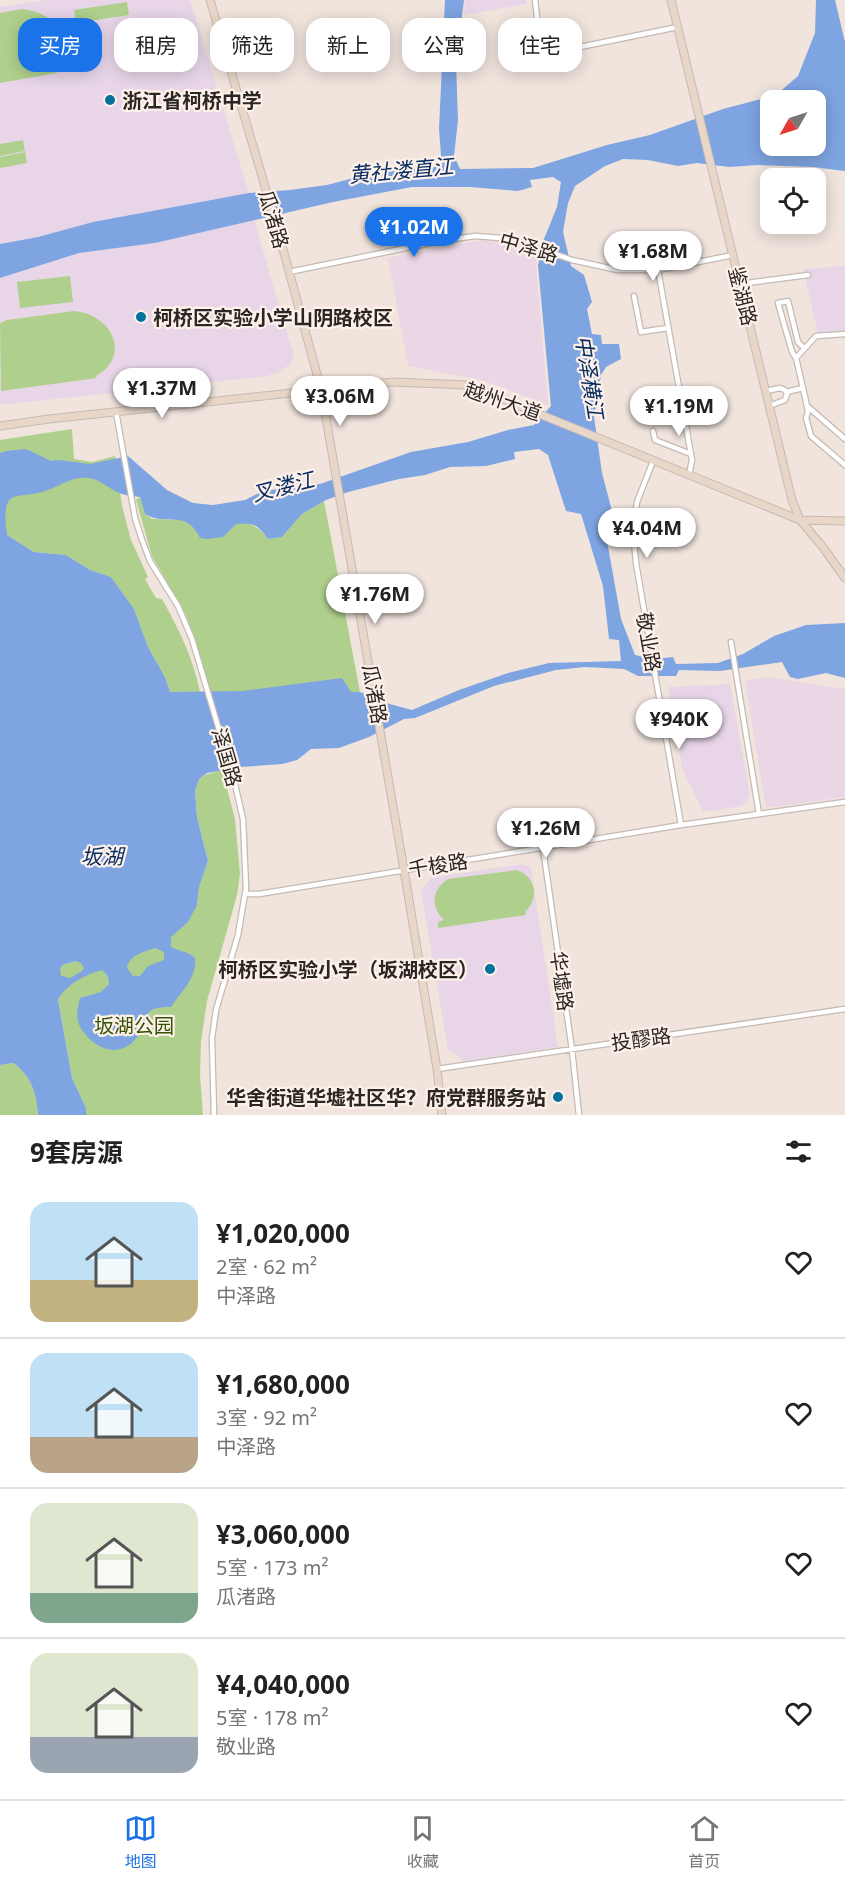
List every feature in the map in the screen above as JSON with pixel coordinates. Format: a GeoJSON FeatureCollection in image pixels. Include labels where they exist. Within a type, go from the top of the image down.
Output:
{"type":"FeatureCollection","features":[{"type":"Feature","properties":{"kind":"street","name":"瓜渚路"},"geometry":{"type":"LineString","coordinates":[[210,0],[277,227],[321,389],[382,736],[437,1069],[442,1115]]}},
{"type":"Feature","properties":{"kind":"street"},"geometry":{"type":"LineString","coordinates":[[535,0],[541,52],[575,48],[678,27]]}},
{"type":"Feature","properties":{"kind":"street","name":"鉴湖路"},"geometry":{"type":"LineString","coordinates":[[671,0],[792,500],[800,520],[842,571],[845,578]]}},
{"type":"Feature","properties":{"kind":"street","name":"中泽路"},"geometry":{"type":"LineString","coordinates":[[289,272],[440,241],[476,236],[512,239],[572,260],[610,269],[658,270],[733,255]]}},
{"type":"Feature","properties":{"kind":"street"},"geometry":{"type":"LineString","coordinates":[[658,270],[692,460],[689,475]]}},
{"type":"Feature","properties":{"kind":"street"},"geometry":{"type":"LineString","coordinates":[[740,284],[808,275]]}},
{"type":"Feature","properties":{"kind":"street"},"geometry":{"type":"LineString","coordinates":[[634,296],[641,332],[668,328]]}},
{"type":"Feature","properties":{"kind":"street"},"geometry":{"type":"LineString","coordinates":[[804,348],[798,342],[788,301],[778,303],[792,352],[796,358],[811,436],[845,465]]}},
{"type":"Feature","properties":{"kind":"street"},"geometry":{"type":"LineString","coordinates":[[796,358],[816,336],[845,334]]}},
{"type":"Feature","properties":{"kind":"street","name":"越州大道"},"geometry":{"type":"LineString","coordinates":[[0,426],[393,382],[468,385],[800,520],[845,520]]}},
{"type":"Feature","properties":{"kind":"street"},"geometry":{"type":"LineString","coordinates":[[766,391],[780,388],[786,392],[803,388]]}},
{"type":"Feature","properties":{"kind":"street"},"geometry":{"type":"LineString","coordinates":[[769,406],[785,400],[786,392]]}},
{"type":"Feature","properties":{"kind":"street"},"geometry":{"type":"LineString","coordinates":[[807,406],[845,439]]}},
{"type":"Feature","properties":{"kind":"street","name":"泽国路"},"geometry":{"type":"LineString","coordinates":[[116,412],[138,526],[150,561],[178,606],[192,639],[240,801],[245,838],[245,894],[238,935],[216,1010],[212,1038],[214,1115]]}},
{"type":"Feature","properties":{"kind":"street"},"geometry":{"type":"LineString","coordinates":[[653,431],[655,440],[691,454]]}},
{"type":"Feature","properties":{"kind":"street","name":"敬业路"},"geometry":{"type":"LineString","coordinates":[[653,461],[637,502],[633,530],[636,563],[681,825]]}},
{"type":"Feature","properties":{"kind":"street"},"geometry":{"type":"LineString","coordinates":[[731,642],[759,814]]}},
{"type":"Feature","properties":{"kind":"street","name":"千梭路"},"geometry":{"type":"LineString","coordinates":[[245,894],[259,894],[681,825],[845,802]]}},
{"type":"Feature","properties":{"kind":"street","name":"华墟路"},"geometry":{"type":"LineString","coordinates":[[543,848],[573,1050],[579,1115]]}},
{"type":"Feature","properties":{"kind":"street","name":"投醪路"},"geometry":{"type":"LineString","coordinates":[[437,1069],[845,1009]]}},
{"type":"Feature","properties":{"kind":"shaded area","name":"浙江省柯桥中学"},"geometry":{"type":"Polygon","coordinates":[[[45,0],[190,0],[196,18],[114,18],[114,72],[198,72],[198,26],[210,72],[212,72],[249,193],[93,222],[38,237],[0,244],[0,7],[45,0]]]}},
{"type":"Feature","properties":{"kind":"shaded area"},"geometry":{"type":"Polygon","coordinates":[[[465,0],[526,0],[527,4],[464,15],[465,0]]]}},
{"type":"Feature","properties":{"kind":"shaded area","name":"柯桥区实验小学山阴路校区"},"geometry":{"type":"Polygon","coordinates":[[[254,220],[294,356],[290,364],[280,372],[267,376],[0,405],[0,278],[79,253],[155,243],[254,220]]]}},
{"type":"Feature","properties":{"kind":"shaded area"},"geometry":{"type":"Polygon","coordinates":[[[482,240],[515,245],[539,253],[536,266],[548,405],[482,380],[408,366],[388,258],[482,240]]]}},
{"type":"Feature","properties":{"kind":"shaded area"},"geometry":{"type":"Polygon","coordinates":[[[845,266],[845,331],[818,333],[803,269],[845,266]]]}},
{"type":"Feature","properties":{"kind":"shaded area"},"geometry":{"type":"Polygon","coordinates":[[[766,677],[845,689],[845,797],[766,808],[745,681],[766,677]]]}},
{"type":"Feature","properties":{"kind":"shaded area"},"geometry":{"type":"Polygon","coordinates":[[[730,684],[750,796],[742,806],[703,812],[682,768],[668,687],[730,684]]]}},
{"type":"Feature","properties":{"kind":"shaded area","name":"柯桥区实验小学（坂湖校区）"},"geometry":{"type":"Polygon","coordinates":[[[522,864],[531,868],[558,1047],[464,1061],[448,1049],[421,891],[431,878],[522,864]]]}},
{"type":"Feature","properties":{"kind":"green space"},"geometry":{"type":"Polygon","coordinates":[[[127,2],[129,15],[102,19],[75,18],[74,10],[127,2]]]}},
{"type":"Feature","properties":{"kind":"green space"},"geometry":{"type":"Polygon","coordinates":[[[22,9],[48,18],[18,18],[18,72],[57,73],[0,83],[0,13],[22,9]]]}},
{"type":"Feature","properties":{"kind":"green space"},"geometry":{"type":"Polygon","coordinates":[[[23,140],[25,151],[0,156],[0,144],[23,140]]]}},
{"type":"Feature","properties":{"kind":"green space"},"geometry":{"type":"Polygon","coordinates":[[[25,152],[27,163],[0,168],[0,157],[25,152]]]}},
{"type":"Feature","properties":{"kind":"green space"},"geometry":{"type":"Polygon","coordinates":[[[70,276],[73,302],[20,308],[17,282],[70,276]]]}},
{"type":"Feature","properties":{"kind":"green space"},"geometry":{"type":"Polygon","coordinates":[[[74,311],[99,320],[113,337],[115,347],[113,358],[107,368],[96,376],[97,378],[1,391],[0,323],[7,320],[74,311]]]}},
{"type":"Feature","properties":{"kind":"green space"},"geometry":{"type":"Polygon","coordinates":[[[72,429],[74,459],[92,462],[115,456],[122,506],[131,540],[148,577],[145,579],[156,598],[162,599],[180,633],[194,667],[200,692],[170,692],[165,677],[148,647],[134,609],[111,577],[90,570],[66,555],[34,552],[7,535],[0,526],[0,440],[72,429]]]}},
{"type":"Feature","properties":{"kind":"green space"},"geometry":{"type":"Polygon","coordinates":[[[140,497],[145,514],[152,519],[184,520],[195,527],[235,521],[244,522],[252,525],[268,539],[282,537],[302,514],[324,501],[360,692],[209,692],[186,615],[152,556],[136,500],[140,497]]]}},
{"type":"Feature","properties":{"kind":"green space","name":"坂湖公园"},"geometry":{"type":"Polygon","coordinates":[[[222,770],[235,819],[240,874],[237,895],[207,1001],[201,1041],[200,1075],[203,1115],[86,1115],[86,1108],[72,1078],[58,998],[60,969],[62,965],[76,961],[197,905],[199,887],[208,861],[197,817],[195,791],[199,779],[222,770]]]}},
{"type":"Feature","properties":{"kind":"green space"},"geometry":{"type":"Polygon","coordinates":[[[517,870],[528,878],[534,888],[533,901],[525,912],[526,915],[438,928],[438,922],[444,920],[436,910],[436,893],[448,879],[517,870]]]}},
{"type":"Feature","properties":{"kind":"green space"},"geometry":{"type":"Polygon","coordinates":[[[13,1063],[29,1079],[38,1115],[0,1115],[0,1065],[13,1063]]]}},
{"type":"Feature","properties":{"kind":"water"},"geometry":{"type":"Polygon","coordinates":[[[445,0],[464,0],[462,18],[444,18],[445,0]]]}},
{"type":"Feature","properties":{"kind":"water"},"geometry":{"type":"Polygon","coordinates":[[[816,0],[835,0],[845,42],[845,171],[813,167],[757,165],[730,167],[697,163],[678,166],[648,160],[623,159],[605,166],[575,186],[568,203],[563,232],[571,266],[584,275],[592,302],[587,309],[592,334],[601,335],[602,344],[619,344],[621,359],[606,367],[601,375],[594,417],[602,473],[611,507],[607,541],[621,619],[635,655],[655,659],[673,657],[676,664],[718,663],[743,654],[774,636],[806,625],[845,623],[845,678],[826,673],[798,679],[790,677],[782,662],[720,671],[679,670],[676,676],[638,676],[624,669],[585,667],[556,670],[494,686],[415,718],[404,719],[369,737],[339,748],[311,749],[297,760],[282,764],[241,767],[207,773],[199,779],[195,791],[197,817],[208,861],[199,887],[197,905],[188,922],[171,937],[171,947],[195,958],[191,979],[171,1007],[157,1008],[149,1012],[142,1032],[132,1043],[117,1050],[102,1047],[88,1037],[80,1026],[77,1010],[80,998],[101,992],[109,984],[108,976],[102,970],[83,977],[67,988],[58,999],[72,1078],[86,1108],[86,1115],[38,1115],[29,1079],[13,1063],[0,1065],[0,453],[26,449],[51,461],[90,464],[128,456],[167,490],[193,503],[213,505],[245,500],[263,491],[320,484],[411,452],[468,442],[534,425],[551,406],[538,265],[544,239],[557,207],[561,182],[553,177],[530,180],[532,187],[518,191],[470,187],[412,187],[333,202],[155,243],[79,253],[0,278],[0,244],[38,237],[93,222],[249,193],[327,185],[373,173],[402,169],[432,169],[440,161],[439,129],[442,72],[456,72],[458,120],[454,156],[460,169],[533,168],[607,145],[650,135],[723,109],[760,99],[760,156],[826,156],[826,90],[782,90],[798,76],[815,33],[816,0]],[[539,449],[514,452],[515,459],[486,466],[450,467],[425,475],[348,492],[326,500],[302,514],[282,537],[268,539],[261,530],[251,524],[236,524],[223,537],[200,538],[188,523],[153,518],[145,514],[140,497],[122,494],[97,480],[88,478],[72,480],[48,490],[14,497],[6,507],[7,535],[34,552],[66,555],[90,570],[111,577],[134,609],[148,647],[165,677],[170,692],[243,691],[342,678],[351,692],[360,692],[386,703],[412,710],[508,673],[549,663],[621,661],[619,640],[609,639],[603,586],[581,514],[566,511],[548,455],[539,449]],[[155,948],[131,960],[127,968],[133,976],[140,976],[148,966],[164,960],[164,952],[155,948]],[[76,961],[62,965],[61,976],[70,978],[82,971],[84,968],[81,963],[76,961]]]}},
{"type":"Feature","properties":{"kind":"place","name":"浙江省柯桥中学"},"geometry":{"type":"Point","coordinates":[110,100]}},
{"type":"Feature","properties":{"kind":"place","name":"柯桥区实验小学山阴路校区"},"geometry":{"type":"Point","coordinates":[141,317]}},
{"type":"Feature","properties":{"kind":"place","name":"柯桥区实验小学（坂湖校区）"},"geometry":{"type":"Point","coordinates":[490,969]}},
{"type":"Feature","properties":{"kind":"place","name":"华舍街道华墟社区华？府党群服务站"},"geometry":{"type":"Point","coordinates":[558,1097]}},
{"type":"Feature","properties":{"kind":"water label","name":"黄社溇直江"},"geometry":{"type":"Point","coordinates":[401,170]}},
{"type":"Feature","properties":{"kind":"water label","name":"中泽横江"},"geometry":{"type":"Point","coordinates":[590,377]}},
{"type":"Feature","properties":{"kind":"water label","name":"叉溇江"},"geometry":{"type":"Point","coordinates":[283,486]}},
{"type":"Feature","properties":{"kind":"water label","name":"坂湖"},"geometry":{"type":"Point","coordinates":[102,856]}}]}
